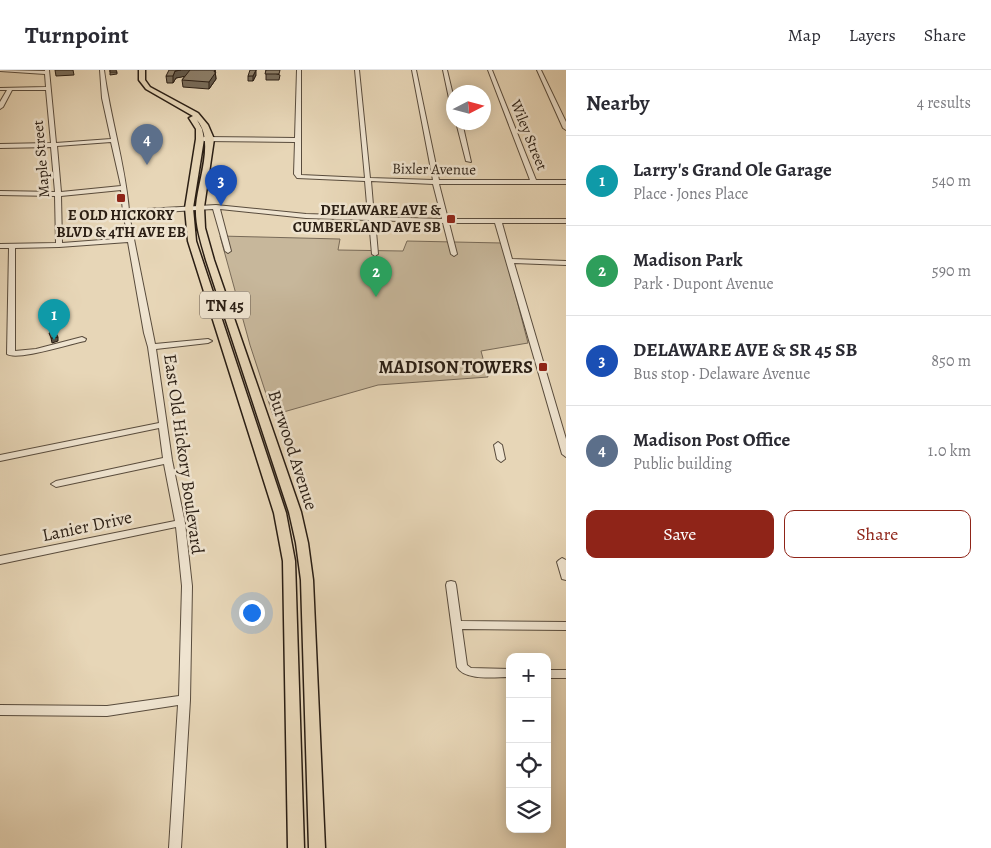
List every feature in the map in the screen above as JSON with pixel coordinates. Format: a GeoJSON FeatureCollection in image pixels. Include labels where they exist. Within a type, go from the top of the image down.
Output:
{"type":"FeatureCollection","features":[{"type":"Feature","properties":{"kind":"main road"},"geometry":{"type":"LineString","coordinates":[[142,70],[140,78],[145,87],[180,108],[194,120],[205,139]]}},
{"type":"Feature","properties":{"kind":"main road","name":"Burwood Avenue"},"geometry":{"type":"LineString","coordinates":[[205,139],[200,207],[201,228],[210,260],[295,512],[302,543],[307,580],[318,848]]}},
{"type":"Feature","properties":{"kind":"main road","name":"Burwood Avenue"},"geometry":{"type":"LineString","coordinates":[[205,139],[189,208],[192,241],[280,513],[289,561],[296,848]]}},
{"type":"Feature","properties":{"kind":"street"},"geometry":{"type":"LineString","coordinates":[[0,70],[47,71]]}},
{"type":"Feature","properties":{"kind":"street","name":"East Old Hickory Boulevard"},"geometry":{"type":"LineString","coordinates":[[102,70],[105,98],[124,188],[126,212],[152,347],[168,460],[180,523],[187,586],[184,700],[175,848]]}},
{"type":"Feature","properties":{"kind":"street"},"geometry":{"type":"LineString","coordinates":[[299,70],[297,174],[301,177]]}},
{"type":"Feature","properties":{"kind":"street"},"geometry":{"type":"LineString","coordinates":[[357,70],[375,254]]}},
{"type":"Feature","properties":{"kind":"street"},"geometry":{"type":"LineString","coordinates":[[414,70],[436,182],[454,254]]}},
{"type":"Feature","properties":{"kind":"street"},"geometry":{"type":"LineString","coordinates":[[445,70],[449,85]]}},
{"type":"Feature","properties":{"kind":"street","name":"Wiley Street"},"geometry":{"type":"LineString","coordinates":[[490,70],[534,182]]}},
{"type":"Feature","properties":{"kind":"street"},"geometry":{"type":"LineString","coordinates":[[539,70],[566,128]]}},
{"type":"Feature","properties":{"kind":"street","name":"Maple Street"},"geometry":{"type":"LineString","coordinates":[[47,71],[58,194],[60,245]]}},
{"type":"Feature","properties":{"kind":"street"},"geometry":{"type":"LineString","coordinates":[[0,89],[48,88]]}},
{"type":"Feature","properties":{"kind":"street"},"geometry":{"type":"LineString","coordinates":[[0,107],[10,89]]}},
{"type":"Feature","properties":{"kind":"street"},"geometry":{"type":"LineString","coordinates":[[461,130],[469,161]]}},
{"type":"Feature","properties":{"kind":"street"},"geometry":{"type":"LineString","coordinates":[[205,139],[298,140]]}},
{"type":"Feature","properties":{"kind":"street"},"geometry":{"type":"LineString","coordinates":[[0,146],[53,145],[114,140]]}},
{"type":"Feature","properties":{"kind":"street","name":"Bixler Avenue"},"geometry":{"type":"LineString","coordinates":[[301,177],[436,182],[566,182]]}},
{"type":"Feature","properties":{"kind":"street"},"geometry":{"type":"LineString","coordinates":[[0,193],[58,194],[124,188]]}},
{"type":"Feature","properties":{"kind":"street"},"geometry":{"type":"LineString","coordinates":[[216,207],[228,251]]}},
{"type":"Feature","properties":{"kind":"street"},"geometry":{"type":"LineString","coordinates":[[126,212],[216,207],[306,216],[446,221],[566,221]]}},
{"type":"Feature","properties":{"kind":"street"},"geometry":{"type":"LineString","coordinates":[[498,221],[563,452]]}},
{"type":"Feature","properties":{"kind":"street"},"geometry":{"type":"LineString","coordinates":[[0,246],[60,245],[131,240]]}},
{"type":"Feature","properties":{"kind":"street"},"geometry":{"type":"LineString","coordinates":[[12,246],[11,354],[36,351],[82,339]]}},
{"type":"Feature","properties":{"kind":"street"},"geometry":{"type":"LineString","coordinates":[[510,261],[566,263]]}},
{"type":"Feature","properties":{"kind":"street"},"geometry":{"type":"LineString","coordinates":[[152,347],[208,341]]}},
{"type":"Feature","properties":{"kind":"street"},"geometry":{"type":"LineString","coordinates":[[0,458],[163,425]]}},
{"type":"Feature","properties":{"kind":"street"},"geometry":{"type":"LineString","coordinates":[[498,445],[501,459]]}},
{"type":"Feature","properties":{"kind":"street"},"geometry":{"type":"LineString","coordinates":[[56,484],[168,460]]}},
{"type":"Feature","properties":{"kind":"street","name":"Lanier Drive"},"geometry":{"type":"LineString","coordinates":[[0,560],[180,523]]}},
{"type":"Feature","properties":{"kind":"street"},"geometry":{"type":"LineString","coordinates":[[562,562],[566,576]]}},
{"type":"Feature","properties":{"kind":"street"},"geometry":{"type":"LineString","coordinates":[[451,584],[462,666],[470,672],[506,673]]}},
{"type":"Feature","properties":{"kind":"street"},"geometry":{"type":"LineString","coordinates":[[457,625],[566,626]]}},
{"type":"Feature","properties":{"kind":"street"},"geometry":{"type":"LineString","coordinates":[[551,674],[566,674]]}},
{"type":"Feature","properties":{"kind":"street"},"geometry":{"type":"LineString","coordinates":[[0,710],[107,711],[184,700]]}},
{"type":"Feature","properties":{"kind":"shaded area"},"geometry":{"type":"Polygon","coordinates":[[[220,236],[340,239],[338,250],[403,251],[407,241],[502,243],[528,343],[481,351],[488,377],[378,385],[273,415],[250,345],[220,236]]]}},
{"type":"Feature","properties":{"kind":"building"},"geometry":{"type":"Polygon","coordinates":[[[169,70],[181,70],[175,71],[173,76],[166,76],[169,70]]]}},
{"type":"Feature","properties":{"kind":"building"},"geometry":{"type":"Polygon","coordinates":[[[190,70],[215,70],[214,72],[216,72],[209,82],[182,80],[190,70]]]}},
{"type":"Feature","properties":{"kind":"building"},"geometry":{"type":"Polygon","coordinates":[[[250,70],[256,70],[253,76],[248,76],[250,70]]]}},
{"type":"Feature","properties":{"kind":"building"},"geometry":{"type":"Polygon","coordinates":[[[266,70],[280,70],[279,74],[265,74],[266,70]]]}},
{"type":"Feature","properties":{"kind":"building"},"geometry":{"type":"Polygon","coordinates":[[[55,331],[58,337],[51,338],[49,333],[55,331]]]}},
{"type":"Feature","properties":{"kind":"place","name":"Madison Post Office"},"geometry":{"type":"Point","coordinates":[147,165]}},
{"type":"Feature","properties":{"kind":"place","name":"E OLD HICKORY BLVD & 4TH AVE EB"},"geometry":{"type":"Point","coordinates":[121,198]}},
{"type":"Feature","properties":{"kind":"place","name":"DELAWARE AVE & SR 45 SB"},"geometry":{"type":"Point","coordinates":[221,206]}},
{"type":"Feature","properties":{"kind":"place","name":"DELAWARE AVE & CUMBERLAND AVE SB"},"geometry":{"type":"Point","coordinates":[451,219]}},
{"type":"Feature","properties":{"kind":"place","name":"Madison Park"},"geometry":{"type":"Point","coordinates":[376,297]}},
{"type":"Feature","properties":{"kind":"place","name":"Larry's Grand Ole Garage"},"geometry":{"type":"Point","coordinates":[54,340]}},
{"type":"Feature","properties":{"kind":"place","name":"MADISON TOWERS"},"geometry":{"type":"Point","coordinates":[543,367]}}]}
